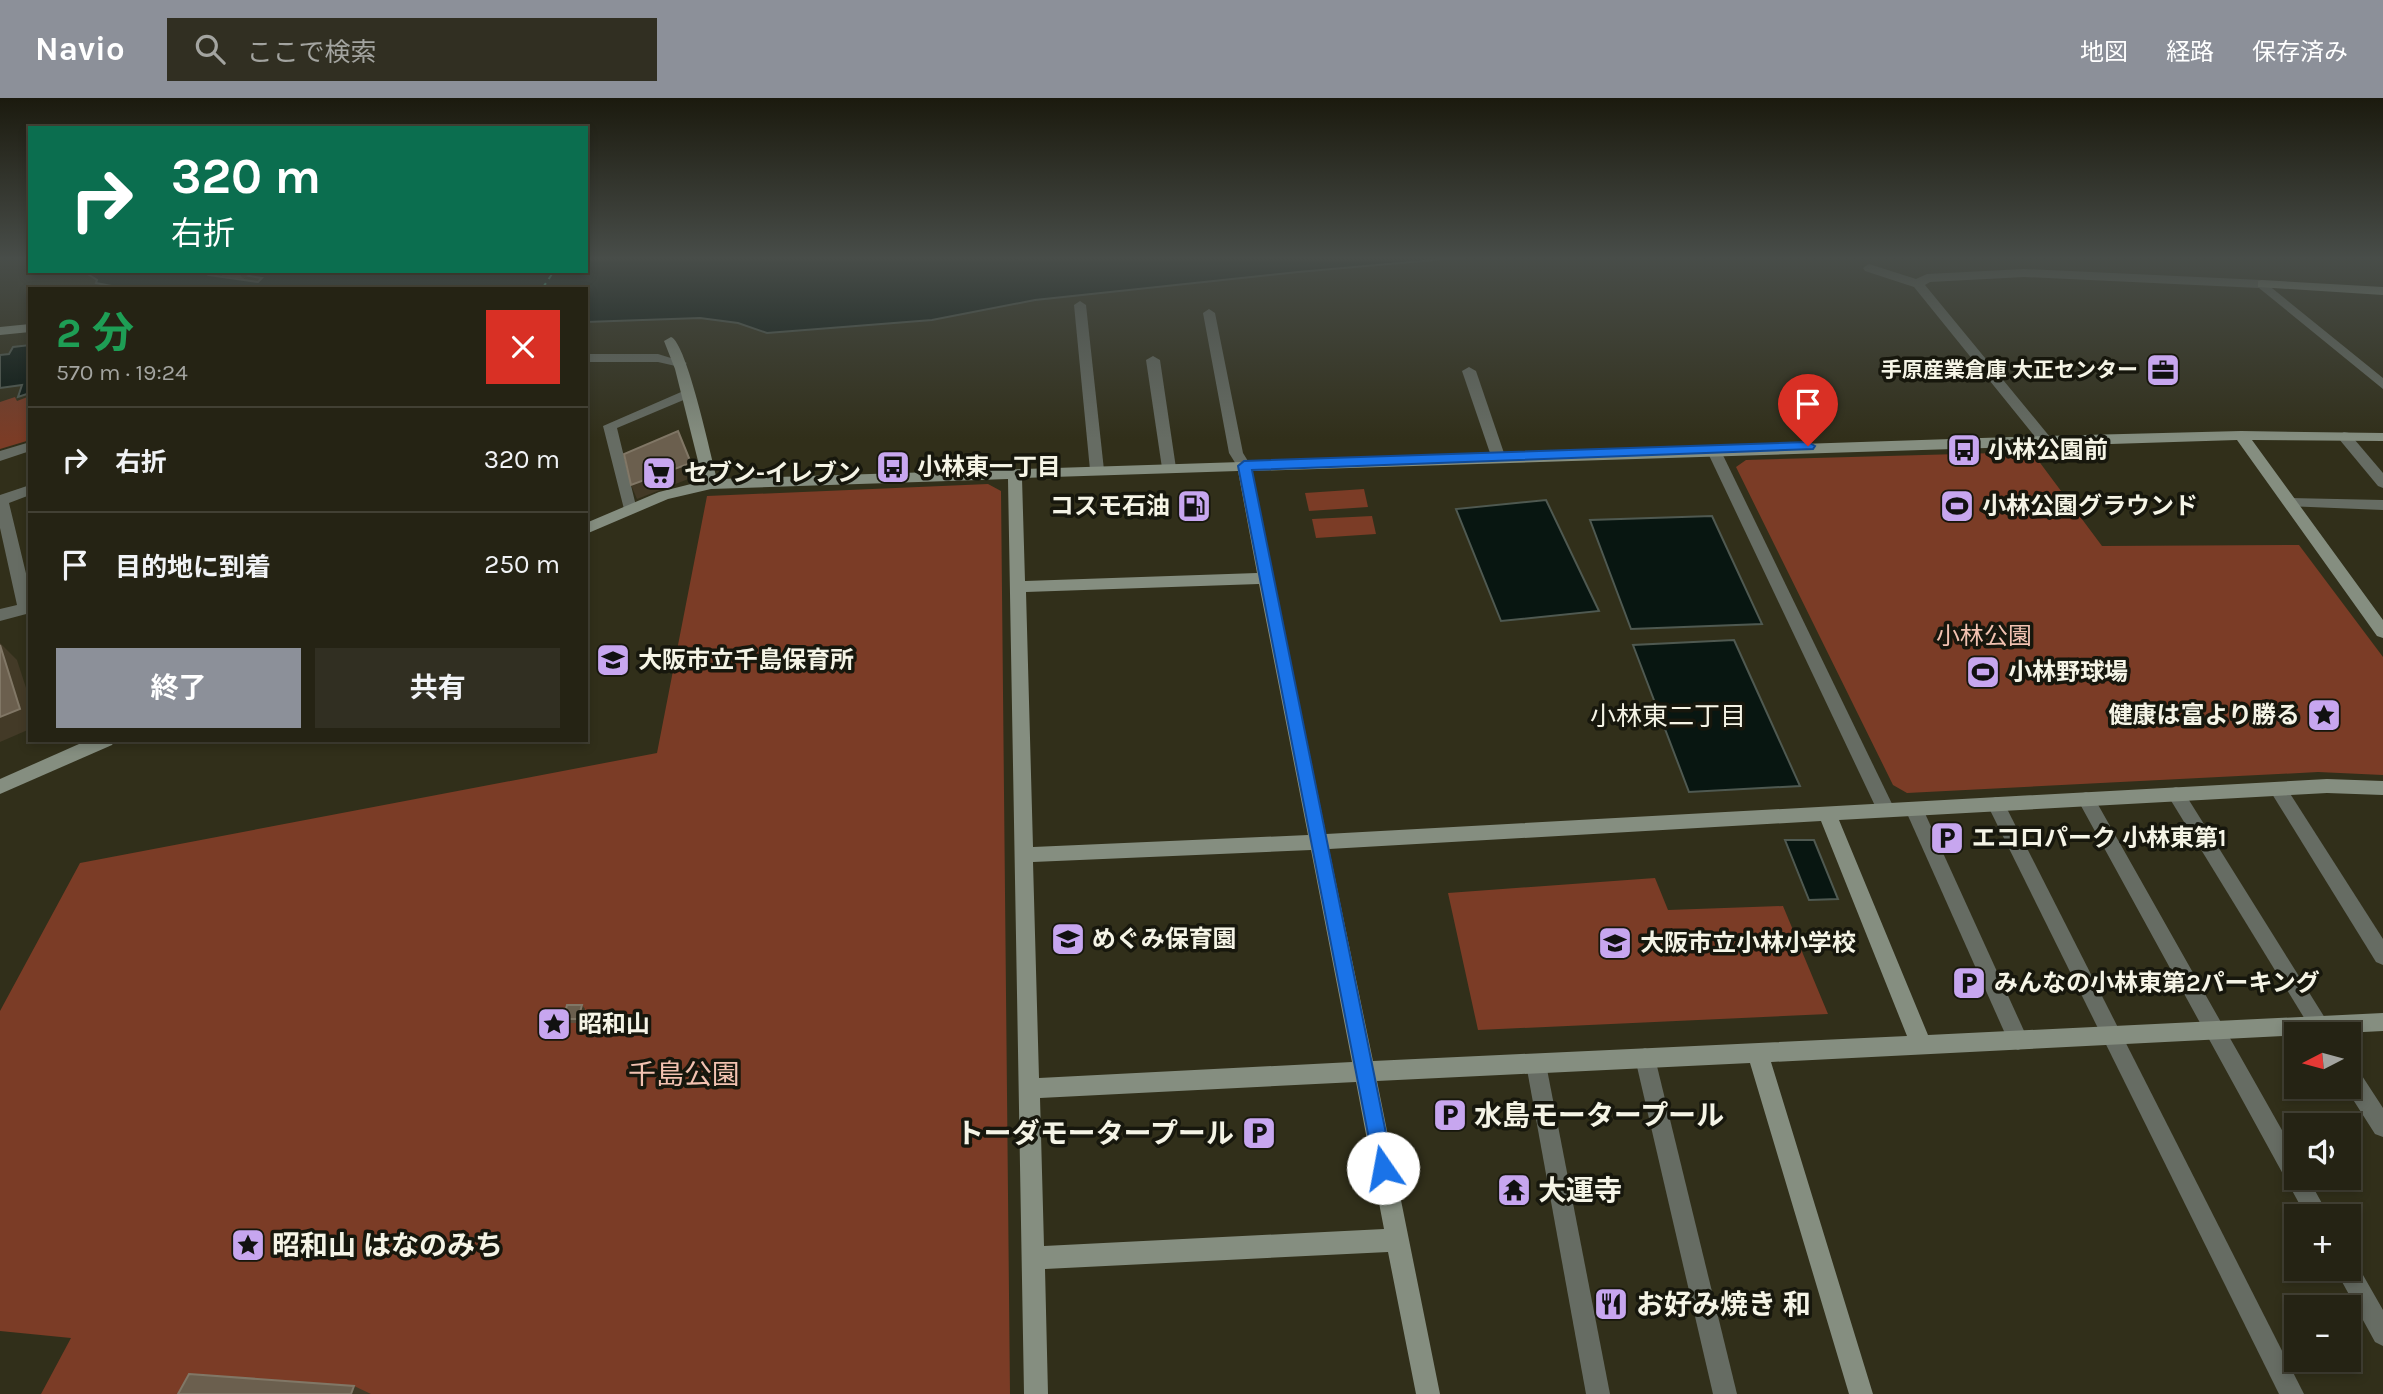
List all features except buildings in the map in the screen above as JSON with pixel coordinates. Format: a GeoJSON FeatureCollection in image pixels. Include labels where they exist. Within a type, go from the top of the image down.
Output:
{"type":"FeatureCollection","features":[{"type":"Feature","properties":{"kind":"street"},"geometry":{"type":"LineString","coordinates":[[1081,317],[1097,470]]}},
{"type":"Feature","properties":{"kind":"street"},"geometry":{"type":"LineString","coordinates":[[1210,317],[1236,453],[1244,466],[1428,1394]]}},
{"type":"Feature","properties":{"kind":"street"},"geometry":{"type":"LineString","coordinates":[[1944,317],[2045,440]]}},
{"type":"Feature","properties":{"kind":"street"},"geometry":{"type":"LineString","coordinates":[[2302,317],[2383,385]]}},
{"type":"Feature","properties":{"kind":"street"},"geometry":{"type":"LineString","coordinates":[[0,331],[28,328]]}},
{"type":"Feature","properties":{"kind":"street"},"geometry":{"type":"LineString","coordinates":[[671,341],[680,363],[711,484]]}},
{"type":"Feature","properties":{"kind":"street"},"geometry":{"type":"LineString","coordinates":[[588,358],[658,358],[680,363]]}},
{"type":"Feature","properties":{"kind":"street"},"geometry":{"type":"LineString","coordinates":[[1153,360],[1169,468]]}},
{"type":"Feature","properties":{"kind":"street"},"geometry":{"type":"LineString","coordinates":[[1469,371],[1499,456]]}},
{"type":"Feature","properties":{"kind":"street"},"geometry":{"type":"LineString","coordinates":[[630,510],[610,426],[688,393]]}},
{"type":"Feature","properties":{"kind":"street"},"geometry":{"type":"LineString","coordinates":[[2241,435],[2381,627]]}},
{"type":"Feature","properties":{"kind":"street"},"geometry":{"type":"LineString","coordinates":[[588,528],[682,489],[711,484],[1713,449],[2241,435],[2383,437]]}},
{"type":"Feature","properties":{"kind":"street"},"geometry":{"type":"LineString","coordinates":[[2344,436],[2383,483]]}},
{"type":"Feature","properties":{"kind":"street"},"geometry":{"type":"LineString","coordinates":[[0,456],[28,447]]}},
{"type":"Feature","properties":{"kind":"street"},"geometry":{"type":"LineString","coordinates":[[1713,449],[1886,810]]}},
{"type":"Feature","properties":{"kind":"street"},"geometry":{"type":"LineString","coordinates":[[1015,473],[1036,1394]]}},
{"type":"Feature","properties":{"kind":"street"},"geometry":{"type":"LineString","coordinates":[[0,615],[28,608],[0,501],[28,491]]}},
{"type":"Feature","properties":{"kind":"street"},"geometry":{"type":"LineString","coordinates":[[2290,503],[2382,507]]}},
{"type":"Feature","properties":{"kind":"street"},"geometry":{"type":"LineString","coordinates":[[1018,587],[1266,578]]}},
{"type":"Feature","properties":{"kind":"street"},"geometry":{"type":"LineString","coordinates":[[0,787],[101,742]]}},
{"type":"Feature","properties":{"kind":"street"},"geometry":{"type":"LineString","coordinates":[[1025,855],[1318,842],[2327,786],[2383,788]]}},
{"type":"Feature","properties":{"kind":"street"},"geometry":{"type":"LineString","coordinates":[[2278,789],[2383,956]]}},
{"type":"Feature","properties":{"kind":"street"},"geometry":{"type":"LineString","coordinates":[[2176,794],[2317,1022]]}},
{"type":"Feature","properties":{"kind":"street"},"geometry":{"type":"LineString","coordinates":[[2087,799],[2284,1155]]}},
{"type":"Feature","properties":{"kind":"street"},"geometry":{"type":"LineString","coordinates":[[1996,804],[2292,1394]]}},
{"type":"Feature","properties":{"kind":"street"},"geometry":{"type":"LineString","coordinates":[[1914,808],[2018,1040]]}},
{"type":"Feature","properties":{"kind":"street"},"geometry":{"type":"LineString","coordinates":[[1827,813],[1921,1044]]}},
{"type":"Feature","properties":{"kind":"street"},"geometry":{"type":"LineString","coordinates":[[2361,1025],[2383,1022]]}},
{"type":"Feature","properties":{"kind":"street"},"geometry":{"type":"LineString","coordinates":[[1030,1088],[2214,1030],[2284,1030]]}},
{"type":"Feature","properties":{"kind":"street"},"geometry":{"type":"LineString","coordinates":[[1758,1053],[1861,1394]]}},
{"type":"Feature","properties":{"kind":"street"},"geometry":{"type":"LineString","coordinates":[[1645,1058],[1725,1394]]}},
{"type":"Feature","properties":{"kind":"street"},"geometry":{"type":"LineString","coordinates":[[1536,1064],[1598,1394]]}},
{"type":"Feature","properties":{"kind":"street"},"geometry":{"type":"LineString","coordinates":[[2361,1093],[2383,1128]]}},
{"type":"Feature","properties":{"kind":"street"},"geometry":{"type":"LineString","coordinates":[[1033,1258],[1398,1240]]}},
{"type":"Feature","properties":{"kind":"street"},"geometry":{"type":"LineString","coordinates":[[2354,1281],[2383,1334]]}},
{"type":"Feature","properties":{"kind":"green space"},"geometry":{"type":"Polygon","coordinates":[[[15,397],[17,401],[28,397],[28,441],[0,449],[0,402],[15,397]]]}},
{"type":"Feature","properties":{"kind":"green space","name":"小林公園"},"geometry":{"type":"Polygon","coordinates":[[[2032,452],[2102,546],[2299,545],[2383,657],[2383,775],[2318,772],[1907,793],[1893,785],[1736,467],[1746,460],[2032,452]]]}},
{"type":"Feature","properties":{"kind":"green space","name":"千島公園"},"geometry":{"type":"Polygon","coordinates":[[[988,484],[1001,491],[1010,1394],[41,1394],[71,1338],[0,1331],[0,1011],[80,863],[657,753],[707,496],[988,484]]]}},
{"type":"Feature","properties":{"kind":"green space"},"geometry":{"type":"Polygon","coordinates":[[[1364,489],[1368,507],[1309,511],[1305,493],[1364,489]]]}},
{"type":"Feature","properties":{"kind":"green space"},"geometry":{"type":"Polygon","coordinates":[[[1372,516],[1376,534],[1316,538],[1312,519],[1372,516]]]}},
{"type":"Feature","properties":{"kind":"green space"},"geometry":{"type":"Polygon","coordinates":[[[1655,878],[1668,910],[1783,906],[1828,1014],[1478,1030],[1448,893],[1655,878]]]}},
{"type":"Feature","properties":{"kind":"shaded area"},"geometry":{"type":"Polygon","coordinates":[[[588,317],[945,317],[767,333],[738,323],[700,318],[588,322],[588,317]]]}},
{"type":"Feature","properties":{"kind":"shaded area"},"geometry":{"type":"Polygon","coordinates":[[[28,345],[28,394],[18,397],[22,385],[0,388],[0,355],[9,354],[13,347],[28,345]]]}},
{"type":"Feature","properties":{"kind":"shaded area"},"geometry":{"type":"Polygon","coordinates":[[[1546,500],[1599,611],[1501,621],[1456,509],[1546,500]]]}},
{"type":"Feature","properties":{"kind":"shaded area"},"geometry":{"type":"Polygon","coordinates":[[[1712,516],[1762,624],[1631,629],[1590,520],[1712,516]]]}},
{"type":"Feature","properties":{"kind":"shaded area"},"geometry":{"type":"Polygon","coordinates":[[[1734,640],[1800,786],[1689,792],[1633,645],[1734,640]]]}},
{"type":"Feature","properties":{"kind":"shaded area"},"geometry":{"type":"Polygon","coordinates":[[[1785,840],[1814,840],[1838,899],[1809,900],[1785,840]]]}},
{"type":"Feature","properties":{"kind":"place","name":"手原産業倉庫 大正センター"},"geometry":{"type":"Point","coordinates":[2163,370]}},
{"type":"Feature","properties":{"kind":"place","name":"小林公園前"},"geometry":{"type":"Point","coordinates":[1964,450]}},
{"type":"Feature","properties":{"kind":"place","name":"小林東一丁目"},"geometry":{"type":"Point","coordinates":[893,467]}},
{"type":"Feature","properties":{"kind":"place","name":"セブン-イレブン"},"geometry":{"type":"Point","coordinates":[659,473]}},
{"type":"Feature","properties":{"kind":"place","name":"コスモ石油"},"geometry":{"type":"Point","coordinates":[1194,506]}},
{"type":"Feature","properties":{"kind":"place","name":"小林公園グラウンド"},"geometry":{"type":"Point","coordinates":[1957,506]}},
{"type":"Feature","properties":{"kind":"place","name":"大阪市立千島保育所"},"geometry":{"type":"Point","coordinates":[613,660]}},
{"type":"Feature","properties":{"kind":"place","name":"小林野球場"},"geometry":{"type":"Point","coordinates":[1983,672]}},
{"type":"Feature","properties":{"kind":"place","name":"健康は富より勝る"},"geometry":{"type":"Point","coordinates":[2324,715]}},
{"type":"Feature","properties":{"kind":"place","name":"エコロパーク 小林東第1"},"geometry":{"type":"Point","coordinates":[1947,838]}},
{"type":"Feature","properties":{"kind":"place","name":"めぐみ保育園"},"geometry":{"type":"Point","coordinates":[1068,939]}},
{"type":"Feature","properties":{"kind":"place","name":"大阪市立小林小学校"},"geometry":{"type":"Point","coordinates":[1615,943]}},
{"type":"Feature","properties":{"kind":"place","name":"みんなの小林東第2パーキング"},"geometry":{"type":"Point","coordinates":[1969,983]}},
{"type":"Feature","properties":{"kind":"place","name":"昭和山"},"geometry":{"type":"Point","coordinates":[554,1024]}},
{"type":"Feature","properties":{"kind":"place","name":"水島モータープール"},"geometry":{"type":"Point","coordinates":[1450,1115]}},
{"type":"Feature","properties":{"kind":"place","name":"トーダモータープール"},"geometry":{"type":"Point","coordinates":[1259,1133]}},
{"type":"Feature","properties":{"kind":"place","name":"大運寺"},"geometry":{"type":"Point","coordinates":[1514,1190]}},
{"type":"Feature","properties":{"kind":"place","name":"昭和山 はなのみち"},"geometry":{"type":"Point","coordinates":[248,1245]}},
{"type":"Feature","properties":{"kind":"place","name":"お好み焼き 和"},"geometry":{"type":"Point","coordinates":[1611,1304]}},
{"type":"Feature","properties":{"kind":"district","name":"小林東二丁目"},"geometry":{"type":"Point","coordinates":[1668,716]}},
{"type":"Feature","properties":{"kind":"route"},"geometry":{"type":"LineString","coordinates":[[1383,1168],[1244,466],[1808,446]]}}]}
